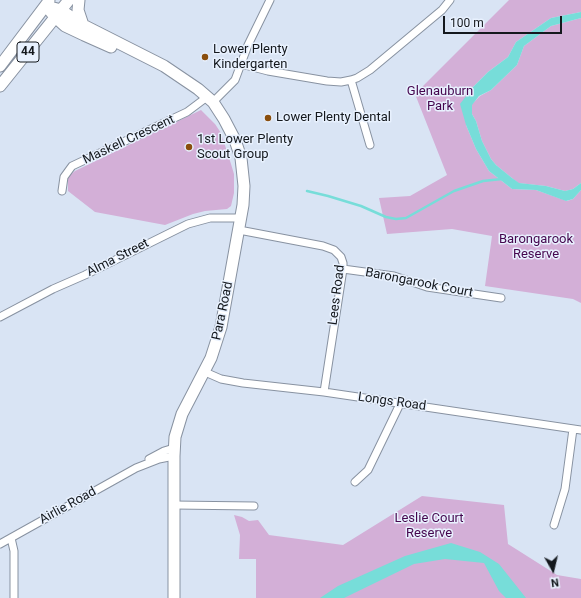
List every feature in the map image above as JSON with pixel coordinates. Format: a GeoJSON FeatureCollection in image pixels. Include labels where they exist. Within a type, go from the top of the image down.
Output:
{"type":"FeatureCollection","features":[{"type":"Feature","properties":{"kind":"main road","name":"44"},"geometry":{"type":"LineString","coordinates":[[0,86],[69,0]]}},
{"type":"Feature","properties":{"kind":"main road"},"geometry":{"type":"LineString","coordinates":[[79,0],[78,10],[83,25]]}},
{"type":"Feature","properties":{"kind":"main road","name":"44"},"geometry":{"type":"LineString","coordinates":[[0,66],[48,3]]}},
{"type":"Feature","properties":{"kind":"main road","name":"Para Road"},"geometry":{"type":"LineString","coordinates":[[48,3],[58,14],[65,26],[116,49],[148,58]]}},
{"type":"Feature","properties":{"kind":"main road","name":"Para Road"},"geometry":{"type":"LineString","coordinates":[[58,14],[120,43],[188,81],[210,100],[230,129],[241,158],[244,186],[240,224],[221,327],[211,358],[182,414],[175,437],[174,598]]}},
{"type":"Feature","properties":{"kind":"street","name":"Maskell Crescent"},"geometry":{"type":"LineString","coordinates":[[62,191],[64,177],[72,166],[210,100],[235,80],[248,45],[270,0]]}},
{"type":"Feature","properties":{"kind":"street"},"geometry":{"type":"LineString","coordinates":[[241,64],[268,71],[327,81],[341,82],[351,80],[370,70],[442,10],[450,0]]}},
{"type":"Feature","properties":{"kind":"street"},"geometry":{"type":"LineString","coordinates":[[351,80],[370,145]]}},
{"type":"Feature","properties":{"kind":"street","name":"Alma Street"},"geometry":{"type":"LineString","coordinates":[[0,317],[53,289],[85,275],[188,224],[210,218],[240,224]]}},
{"type":"Feature","properties":{"kind":"street","name":"Lees Road"},"geometry":{"type":"LineString","coordinates":[[240,224],[329,247],[341,257],[343,269],[324,392]]}},
{"type":"Feature","properties":{"kind":"street","name":"Barongarook Court"},"geometry":{"type":"LineString","coordinates":[[343,269],[394,276],[427,287],[498,298],[497,288]]}},
{"type":"Feature","properties":{"kind":"street","name":"Longs Road"},"geometry":{"type":"LineString","coordinates":[[205,372],[217,378],[229,381],[324,392],[581,430]]}},
{"type":"Feature","properties":{"kind":"street"},"geometry":{"type":"LineString","coordinates":[[355,482],[368,470],[400,404]]}},
{"type":"Feature","properties":{"kind":"street"},"geometry":{"type":"LineString","coordinates":[[554,525],[565,489],[573,429]]}},
{"type":"Feature","properties":{"kind":"street","name":"Airlie Road"},"geometry":{"type":"LineString","coordinates":[[0,544],[136,468],[174,452]]}},
{"type":"Feature","properties":{"kind":"street"},"geometry":{"type":"LineString","coordinates":[[174,505],[254,506]]}},
{"type":"Feature","properties":{"kind":"street"},"geometry":{"type":"LineString","coordinates":[[11,538],[14,551],[14,598]]}},
{"type":"Feature","properties":{"kind":"green space","name":"Barongarook Reserve"},"geometry":{"type":"Polygon","coordinates":[[[509,0],[581,0],[581,12],[551,18],[516,42],[508,57],[488,72],[473,87],[466,125],[476,149],[489,171],[512,189],[536,190],[567,201],[573,199],[581,190],[581,303],[573,299],[485,286],[492,236],[452,229],[387,234],[379,198],[410,196],[447,175],[415,94],[509,0]]]}},
{"type":"Feature","properties":{"kind":"green space"},"geometry":{"type":"Polygon","coordinates":[[[581,18],[581,183],[573,189],[565,191],[546,186],[518,183],[491,159],[482,141],[476,121],[472,114],[471,105],[480,96],[491,90],[517,65],[524,46],[551,26],[581,18]]]}},
{"type":"Feature","properties":{"kind":"green space"},"geometry":{"type":"Polygon","coordinates":[[[201,110],[215,124],[221,133],[234,174],[234,193],[231,206],[227,209],[205,211],[193,214],[165,225],[95,212],[68,191],[68,177],[75,171],[201,110]]]}},
{"type":"Feature","properties":{"kind":"green space","name":"Leslie Court Reserve"},"geometry":{"type":"Polygon","coordinates":[[[422,496],[504,505],[508,544],[557,575],[581,579],[581,598],[256,598],[256,559],[239,559],[240,535],[234,515],[249,521],[258,520],[269,535],[343,545],[422,496]]]}},
{"type":"Feature","properties":{"kind":"shaded area"},"geometry":{"type":"Polygon","coordinates":[[[581,12],[581,18],[551,26],[524,46],[517,65],[491,90],[479,96],[472,105],[472,114],[476,121],[482,141],[491,159],[512,178],[519,183],[546,186],[565,191],[573,189],[581,183],[581,190],[573,199],[566,201],[536,190],[512,189],[489,171],[476,149],[466,125],[460,104],[473,87],[488,72],[508,57],[516,42],[551,18],[581,12]]]}},
{"type":"Feature","properties":{"kind":"shaded area"},"geometry":{"type":"Polygon","coordinates":[[[451,543],[480,552],[499,564],[526,598],[506,598],[499,591],[484,563],[445,559],[414,564],[344,598],[320,598],[338,586],[405,556],[451,543]]]}},
{"type":"Feature","properties":{"kind":"waterway"},"geometry":{"type":"LineString","coordinates":[[307,191],[361,206],[386,217],[396,219],[406,218],[454,191],[483,181],[502,179]]}},
{"type":"Feature","properties":{"kind":"place","name":"Lower Plenty Kindergarten"},"geometry":{"type":"Point","coordinates":[205,57]}},
{"type":"Feature","properties":{"kind":"place","name":"Lower Plenty Dental"},"geometry":{"type":"Point","coordinates":[268,118]}},
{"type":"Feature","properties":{"kind":"place","name":"1st Lower Plenty Scout Group"},"geometry":{"type":"Point","coordinates":[189,147]}},
{"type":"Feature","properties":{"kind":"park label","name":"Glenauburn Park"},"geometry":{"type":"Point","coordinates":[440,100]}}]}
